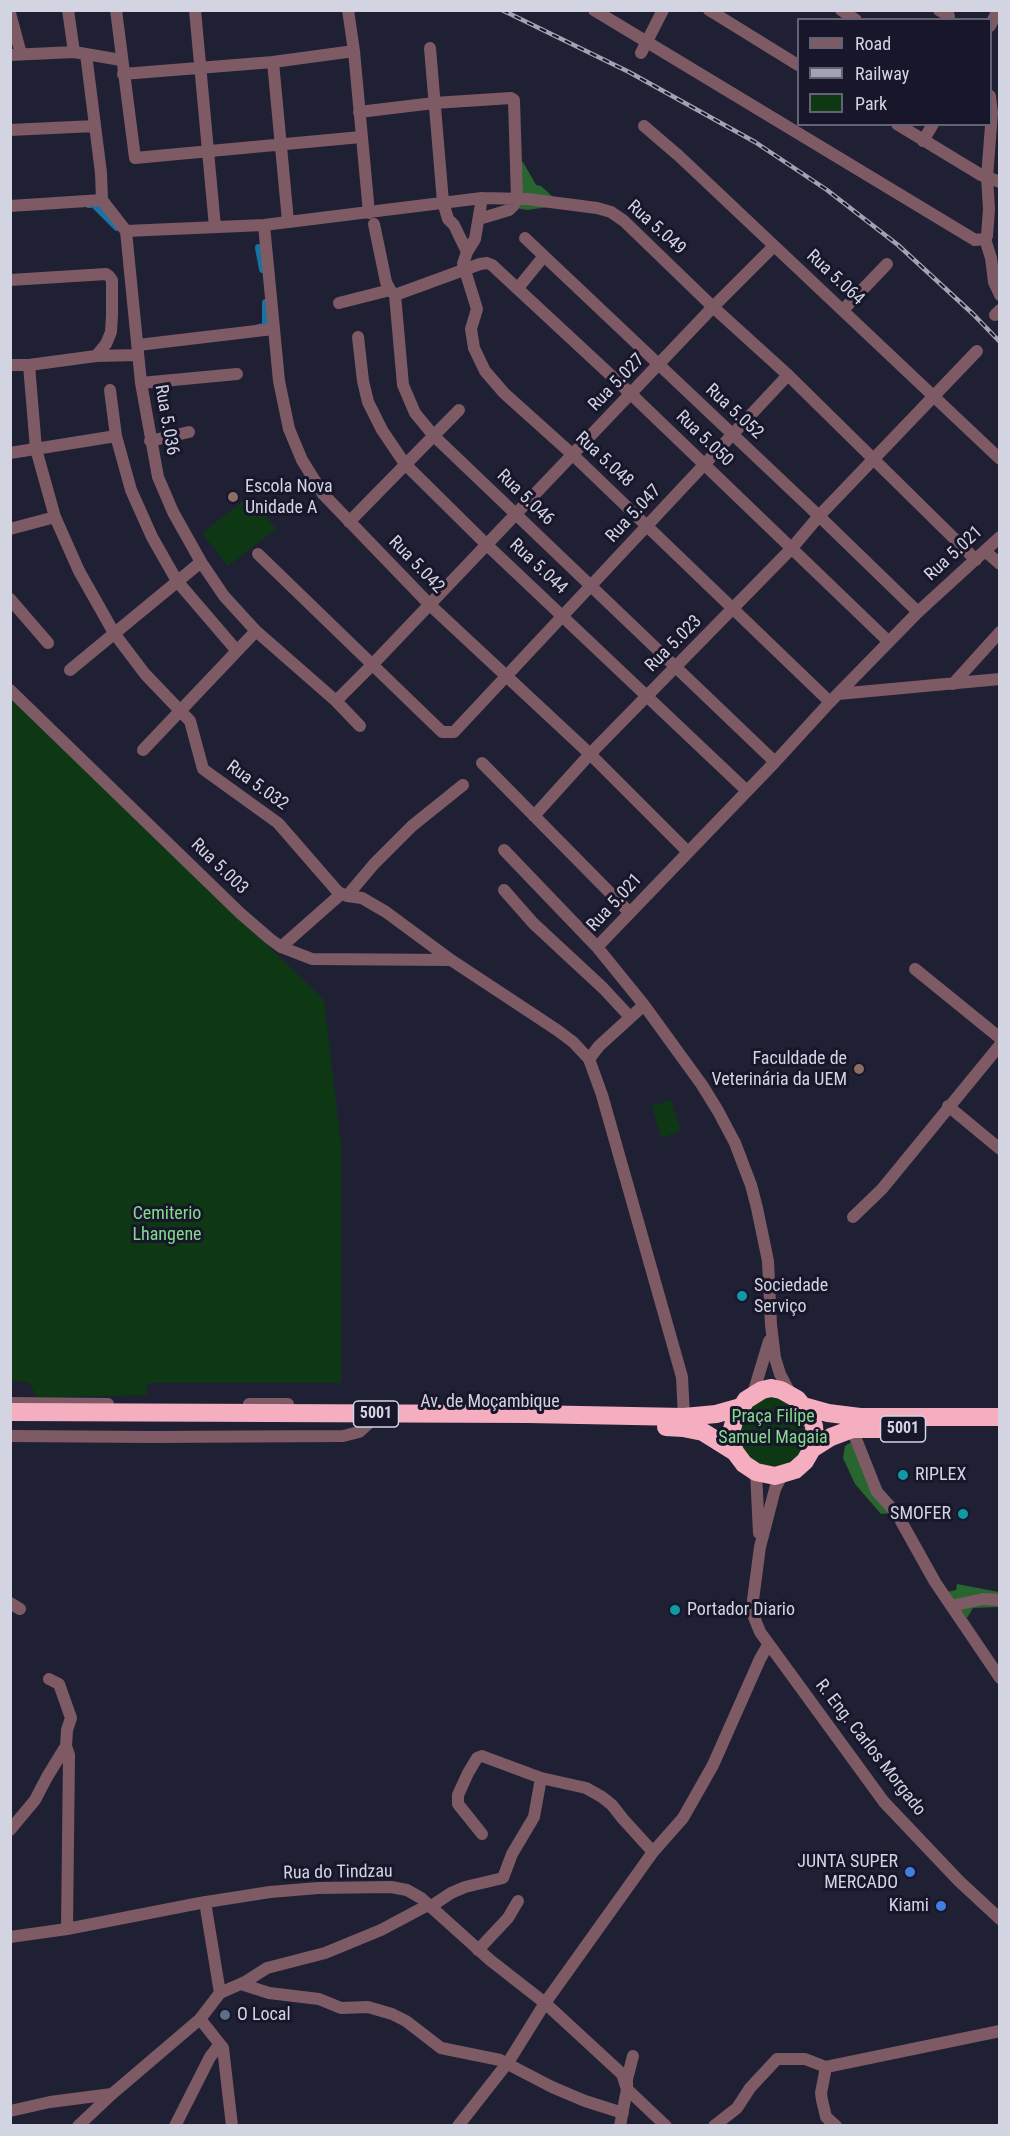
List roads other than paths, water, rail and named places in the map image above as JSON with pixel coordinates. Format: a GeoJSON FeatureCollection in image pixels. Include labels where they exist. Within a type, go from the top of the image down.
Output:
{"type":"FeatureCollection","features":[{"type":"Feature","properties":{"kind":"highway","name":"Av. de Moçambique"},"geometry":{"type":"LineString","coordinates":[[10,1412],[684,1417],[716,1414],[771,1389],[796,1400],[843,1415],[999,1417]]}},
{"type":"Feature","properties":{"kind":"highway"},"geometry":{"type":"LineString","coordinates":[[796,1400],[810,1415],[814,1426],[815,1438],[812,1449]]}},
{"type":"Feature","properties":{"kind":"highway"},"geometry":{"type":"LineString","coordinates":[[747,1401],[732,1429],[735,1452],[744,1464],[756,1472],[768,1476],[782,1475]]}},
{"type":"Feature","properties":{"kind":"highway","name":"Av. de Moçambique"},"geometry":{"type":"LineString","coordinates":[[10,1423],[528,1423],[683,1428],[703,1432],[735,1452]]}},
{"type":"Feature","properties":{"kind":"highway","name":"5001"},"geometry":{"type":"LineString","coordinates":[[782,1475],[795,1470],[805,1461],[812,1449],[831,1437],[852,1429],[999,1428]]}},
{"type":"Feature","properties":{"kind":"street"},"geometry":{"type":"LineString","coordinates":[[68,10],[80,53],[95,126],[102,200],[126,231]]}},
{"type":"Feature","properties":{"kind":"street"},"geometry":{"type":"LineString","coordinates":[[116,10],[135,158],[361,137]]}},
{"type":"Feature","properties":{"kind":"street"},"geometry":{"type":"LineString","coordinates":[[195,10],[215,227]]}},
{"type":"Feature","properties":{"kind":"street","name":"Rua 5.046"},"geometry":{"type":"LineString","coordinates":[[348,10],[372,218],[386,282],[393,292],[403,385],[415,413],[434,436],[775,762]]}},
{"type":"Feature","properties":{"kind":"street"},"geometry":{"type":"LineString","coordinates":[[594,10],[975,240],[985,239]]}},
{"type":"Feature","properties":{"kind":"street"},"geometry":{"type":"LineString","coordinates":[[641,53],[663,10]]}},
{"type":"Feature","properties":{"kind":"street"},"geometry":{"type":"LineString","coordinates":[[709,10],[797,64]]}},
{"type":"Feature","properties":{"kind":"street"},"geometry":{"type":"LineString","coordinates":[[10,13],[16,54],[80,53],[122,60]]}},
{"type":"Feature","properties":{"kind":"street"},"geometry":{"type":"LineString","coordinates":[[430,48],[443,202],[448,219],[454,225],[467,252]]}},
{"type":"Feature","properties":{"kind":"street"},"geometry":{"type":"LineString","coordinates":[[123,74],[273,62],[354,51]]}},
{"type":"Feature","properties":{"kind":"street"},"geometry":{"type":"LineString","coordinates":[[273,62],[288,221]]}},
{"type":"Feature","properties":{"kind":"street"},"geometry":{"type":"LineString","coordinates":[[360,112],[434,103],[511,98],[514,100],[518,198],[509,210],[479,219]]}},
{"type":"Feature","properties":{"kind":"street"},"geometry":{"type":"LineString","coordinates":[[10,129],[95,126]]}},
{"type":"Feature","properties":{"kind":"street","name":"Rua 5.064"},"geometry":{"type":"LineString","coordinates":[[644,126],[843,310],[999,459]]}},
{"type":"Feature","properties":{"kind":"street"},"geometry":{"type":"LineString","coordinates":[[900,126],[999,182]]}},
{"type":"Feature","properties":{"kind":"street"},"geometry":{"type":"LineString","coordinates":[[923,141],[932,126]]}},
{"type":"Feature","properties":{"kind":"street"},"geometry":{"type":"LineString","coordinates":[[991,126],[987,177],[989,209],[985,239],[999,295]]}},
{"type":"Feature","properties":{"kind":"street","name":"Rua 5.049"},"geometry":{"type":"LineString","coordinates":[[126,231],[372,218],[443,202],[482,198],[518,198],[580,205],[611,212],[624,221],[788,375],[874,459],[981,555],[999,564]]}},
{"type":"Feature","properties":{"kind":"street","name":"Rua 5.048"},"geometry":{"type":"LineString","coordinates":[[482,198],[475,239],[463,264],[477,309],[471,324],[474,348],[485,371],[504,393],[573,454],[734,608],[834,698]]}},
{"type":"Feature","properties":{"kind":"street"},"geometry":{"type":"LineString","coordinates":[[10,206],[102,200]]}},
{"type":"Feature","properties":{"kind":"street","name":"Rua 5.042"},"geometry":{"type":"LineString","coordinates":[[264,225],[279,381],[289,429],[302,460],[323,494],[430,605],[590,754],[688,852]]}},
{"type":"Feature","properties":{"kind":"street","name":"Rua 5.036"},"geometry":{"type":"LineString","coordinates":[[126,231],[141,383],[150,441],[158,477],[173,512],[201,562],[224,596],[256,631],[336,701],[360,726]]}},
{"type":"Feature","properties":{"kind":"street","name":"Rua 5.052"},"geometry":{"type":"LineString","coordinates":[[525,238],[918,612]]}},
{"type":"Feature","properties":{"kind":"street","name":"Rua 5.027"},"geometry":{"type":"LineString","coordinates":[[336,701],[774,246]]}},
{"type":"Feature","properties":{"kind":"street"},"geometry":{"type":"LineString","coordinates":[[518,288],[544,256]]}},
{"type":"Feature","properties":{"kind":"street","name":"Rua 5.050"},"geometry":{"type":"LineString","coordinates":[[464,270],[480,264],[492,265],[631,394],[889,642]]}},
{"type":"Feature","properties":{"kind":"street"},"geometry":{"type":"LineString","coordinates":[[843,310],[888,264]]}},
{"type":"Feature","properties":{"kind":"street"},"geometry":{"type":"LineString","coordinates":[[339,303],[393,292],[464,270]]}},
{"type":"Feature","properties":{"kind":"street"},"geometry":{"type":"LineString","coordinates":[[10,280],[106,274],[109,276],[112,280],[111,332],[96,356]]}},
{"type":"Feature","properties":{"kind":"street"},"geometry":{"type":"LineString","coordinates":[[10,365],[29,365],[96,356],[273,329]]}},
{"type":"Feature","properties":{"kind":"street","name":"Rua 5.044"},"geometry":{"type":"LineString","coordinates":[[358,337],[368,402],[382,430],[405,464],[487,545],[747,791]]}},
{"type":"Feature","properties":{"kind":"street","name":"Rua 5.023"},"geometry":{"type":"LineString","coordinates":[[534,816],[590,754],[791,549],[819,516],[977,351]]}},
{"type":"Feature","properties":{"kind":"street","name":"Rua 5.032"},"geometry":{"type":"LineString","coordinates":[[29,365],[36,449],[55,517],[79,571],[114,633],[145,674],[190,721],[203,769],[278,823],[344,895],[362,898],[372,904],[451,960],[557,1030],[573,1042],[589,1059]]}},
{"type":"Feature","properties":{"kind":"street"},"geometry":{"type":"LineString","coordinates":[[141,383],[237,374]]}},
{"type":"Feature","properties":{"kind":"street","name":"Rua 5.047"},"geometry":{"type":"LineString","coordinates":[[258,554],[442,732],[454,732],[788,375]]}},
{"type":"Feature","properties":{"kind":"street"},"geometry":{"type":"LineString","coordinates":[[110,390],[116,436],[131,490],[152,537],[177,581],[207,619],[237,651]]}},
{"type":"Feature","properties":{"kind":"street"},"geometry":{"type":"LineString","coordinates":[[349,522],[459,410]]}},
{"type":"Feature","properties":{"kind":"street"},"geometry":{"type":"LineString","coordinates":[[150,441],[189,432]]}},
{"type":"Feature","properties":{"kind":"street"},"geometry":{"type":"LineString","coordinates":[[10,453],[116,436]]}},
{"type":"Feature","properties":{"kind":"street"},"geometry":{"type":"LineString","coordinates":[[10,529],[55,517]]}},
{"type":"Feature","properties":{"kind":"street","name":"Rua 5.021"},"geometry":{"type":"LineString","coordinates":[[771,1325],[768,1261],[757,1208],[743,1164],[718,1111],[644,1005],[597,947],[918,612],[999,537]]}},
{"type":"Feature","properties":{"kind":"street"},"geometry":{"type":"LineString","coordinates":[[70,670],[201,562]]}},
{"type":"Feature","properties":{"kind":"street"},"geometry":{"type":"LineString","coordinates":[[10,600],[48,643]]}},
{"type":"Feature","properties":{"kind":"street"},"geometry":{"type":"LineString","coordinates":[[143,750],[256,631]]}},
{"type":"Feature","properties":{"kind":"street"},"geometry":{"type":"LineString","coordinates":[[953,684],[999,632]]}},
{"type":"Feature","properties":{"kind":"street"},"geometry":{"type":"LineString","coordinates":[[834,698],[999,679]]}},
{"type":"Feature","properties":{"kind":"street","name":"Rua 5.003"},"geometry":{"type":"LineString","coordinates":[[10,690],[240,913],[281,947],[312,959],[451,960]]}},
{"type":"Feature","properties":{"kind":"street"},"geometry":{"type":"LineString","coordinates":[[483,763],[630,913]]}},
{"type":"Feature","properties":{"kind":"street"},"geometry":{"type":"LineString","coordinates":[[281,947],[344,895],[412,826],[463,785]]}},
{"type":"Feature","properties":{"kind":"street"},"geometry":{"type":"LineString","coordinates":[[504,850],[597,947]]}},
{"type":"Feature","properties":{"kind":"street"},"geometry":{"type":"LineString","coordinates":[[504,890],[533,923],[603,988],[630,1017]]}},
{"type":"Feature","properties":{"kind":"street"},"geometry":{"type":"LineString","coordinates":[[915,969],[999,1038]]}},
{"type":"Feature","properties":{"kind":"street"},"geometry":{"type":"LineString","coordinates":[[644,1005],[599,1046],[589,1059],[602,1095],[682,1377],[684,1417]]}},
{"type":"Feature","properties":{"kind":"street"},"geometry":{"type":"LineString","coordinates":[[853,1217],[882,1188],[999,1045]]}},
{"type":"Feature","properties":{"kind":"street"},"geometry":{"type":"LineString","coordinates":[[948,1107],[999,1149]]}},
{"type":"Feature","properties":{"kind":"street"},"geometry":{"type":"LineString","coordinates":[[771,1325],[775,1358],[780,1374],[796,1400]]}},
{"type":"Feature","properties":{"kind":"street"},"geometry":{"type":"LineString","coordinates":[[747,1401],[765,1358],[771,1325]]}},
{"type":"Feature","properties":{"kind":"street"},"geometry":{"type":"LineString","coordinates":[[10,1403],[375,1405],[394,1414]]}},
{"type":"Feature","properties":{"kind":"street"},"geometry":{"type":"LineString","coordinates":[[10,1436],[343,1436],[359,1432],[369,1423]]}},
{"type":"Feature","properties":{"kind":"street"},"geometry":{"type":"LineString","coordinates":[[852,1429],[877,1492],[897,1514],[935,1582],[999,1678]]}},
{"type":"Feature","properties":{"kind":"street"},"geometry":{"type":"LineString","coordinates":[[756,1472],[760,1547]]}},
{"type":"Feature","properties":{"kind":"street"},"geometry":{"type":"LineString","coordinates":[[760,1547],[782,1475]]}},
{"type":"Feature","properties":{"kind":"street","name":"R. Eng. Carlos Morgado"},"geometry":{"type":"LineString","coordinates":[[760,1547],[753,1600],[754,1617],[768,1645],[884,1802],[958,1881],[999,1919]]}},
{"type":"Feature","properties":{"kind":"street"},"geometry":{"type":"LineString","coordinates":[[951,1606],[983,1599],[999,1600]]}},
{"type":"Feature","properties":{"kind":"street"},"geometry":{"type":"LineString","coordinates":[[458,2126],[507,2063],[545,2003],[650,1856],[683,1818],[713,1765],[768,1645]]}},
{"type":"Feature","properties":{"kind":"street"},"geometry":{"type":"LineString","coordinates":[[49,1679],[59,1684],[71,1718],[67,1730],[66,1746],[69,1755],[67,1929]]}},
{"type":"Feature","properties":{"kind":"street"},"geometry":{"type":"LineString","coordinates":[[10,1830],[35,1800],[66,1746]]}},
{"type":"Feature","properties":{"kind":"street"},"geometry":{"type":"LineString","coordinates":[[482,1834],[458,1804],[458,1795],[477,1758],[482,1756],[541,1778],[586,1788],[602,1797],[612,1805],[650,1856]]}},
{"type":"Feature","properties":{"kind":"street"},"geometry":{"type":"LineString","coordinates":[[78,2126],[200,2019],[224,1992],[267,1968],[325,1953],[352,1943],[465,1887],[503,1878],[512,1854],[534,1817],[541,1778]]}},
{"type":"Feature","properties":{"kind":"street","name":"Rua do Tindzau"},"geometry":{"type":"LineString","coordinates":[[10,1937],[67,1929],[205,1902],[289,1891],[390,1887],[416,1894],[478,1950],[545,2003],[622,2074],[627,2093],[666,2126]]}},
{"type":"Feature","properties":{"kind":"street"},"geometry":{"type":"LineString","coordinates":[[478,1950],[508,1918],[518,1901]]}},
{"type":"Feature","properties":{"kind":"street"},"geometry":{"type":"LineString","coordinates":[[205,1902],[224,1992]]}},
{"type":"Feature","properties":{"kind":"street"},"geometry":{"type":"LineString","coordinates":[[241,1984],[269,1993],[319,1999],[341,2008],[368,2007],[406,2021],[441,2048],[507,2063],[552,2087],[622,2119],[627,2079],[633,2056]]}},
{"type":"Feature","properties":{"kind":"street"},"geometry":{"type":"LineString","coordinates":[[200,2019],[223,2048],[231,2126]]}},
{"type":"Feature","properties":{"kind":"street"},"geometry":{"type":"LineString","coordinates":[[714,2126],[737,2108],[750,2088],[774,2060],[805,2059],[826,2067],[999,2031]]}},
{"type":"Feature","properties":{"kind":"street"},"geometry":{"type":"LineString","coordinates":[[175,2126],[210,2057],[220,2044]]}},
{"type":"Feature","properties":{"kind":"street"},"geometry":{"type":"LineString","coordinates":[[826,2067],[821,2093],[822,2100],[826,2117],[836,2126]]}},
{"type":"Feature","properties":{"kind":"street"},"geometry":{"type":"LineString","coordinates":[[10,2111],[50,2102],[112,2094]]}},
{"type":"Feature","properties":{"kind":"waterway"},"geometry":{"type":"LineString","coordinates":[[89,204],[93,203],[117,227]]}},
{"type":"Feature","properties":{"kind":"waterway"},"geometry":{"type":"LineString","coordinates":[[259,248],[263,269]]}},
{"type":"Feature","properties":{"kind":"waterway"},"geometry":{"type":"LineString","coordinates":[[259,328],[266,327],[266,303]]}},
{"type":"Feature","properties":{"kind":"railway"},"geometry":{"type":"LineString","coordinates":[[502,10],[629,72],[755,142],[827,190],[898,245],[1000,342]]}},
{"type":"Feature","properties":{"kind":"place","name":"Escola Nova Unidade A"},"geometry":{"type":"Point","coordinates":[233,497]}},
{"type":"Feature","properties":{"kind":"place","name":"Faculdade de Veterinária da UEM"},"geometry":{"type":"Point","coordinates":[859,1069]}},
{"type":"Feature","properties":{"kind":"place","name":"Sociedade Serviço"},"geometry":{"type":"Point","coordinates":[742,1296]}},
{"type":"Feature","properties":{"kind":"place","name":"RIPLEX"},"geometry":{"type":"Point","coordinates":[903,1475]}},
{"type":"Feature","properties":{"kind":"place","name":"SMOFER"},"geometry":{"type":"Point","coordinates":[963,1514]}},
{"type":"Feature","properties":{"kind":"place","name":"Portador Diario"},"geometry":{"type":"Point","coordinates":[675,1610]}},
{"type":"Feature","properties":{"kind":"place","name":"JUNTA SUPER MERCADO"},"geometry":{"type":"Point","coordinates":[910,1872]}},
{"type":"Feature","properties":{"kind":"place","name":"Kiami"},"geometry":{"type":"Point","coordinates":[941,1906]}},
{"type":"Feature","properties":{"kind":"place","name":"O Local"},"geometry":{"type":"Point","coordinates":[225,2015]}},
{"type":"Feature","properties":{"kind":"park label","name":"Cemiterio Lhangene"},"geometry":{"type":"Point","coordinates":[167,1224]}},
{"type":"Feature","properties":{"kind":"park label","name":"Praça Filipe Samuel Magaia"},"geometry":{"type":"Point","coordinates":[773,1427]}}]}
